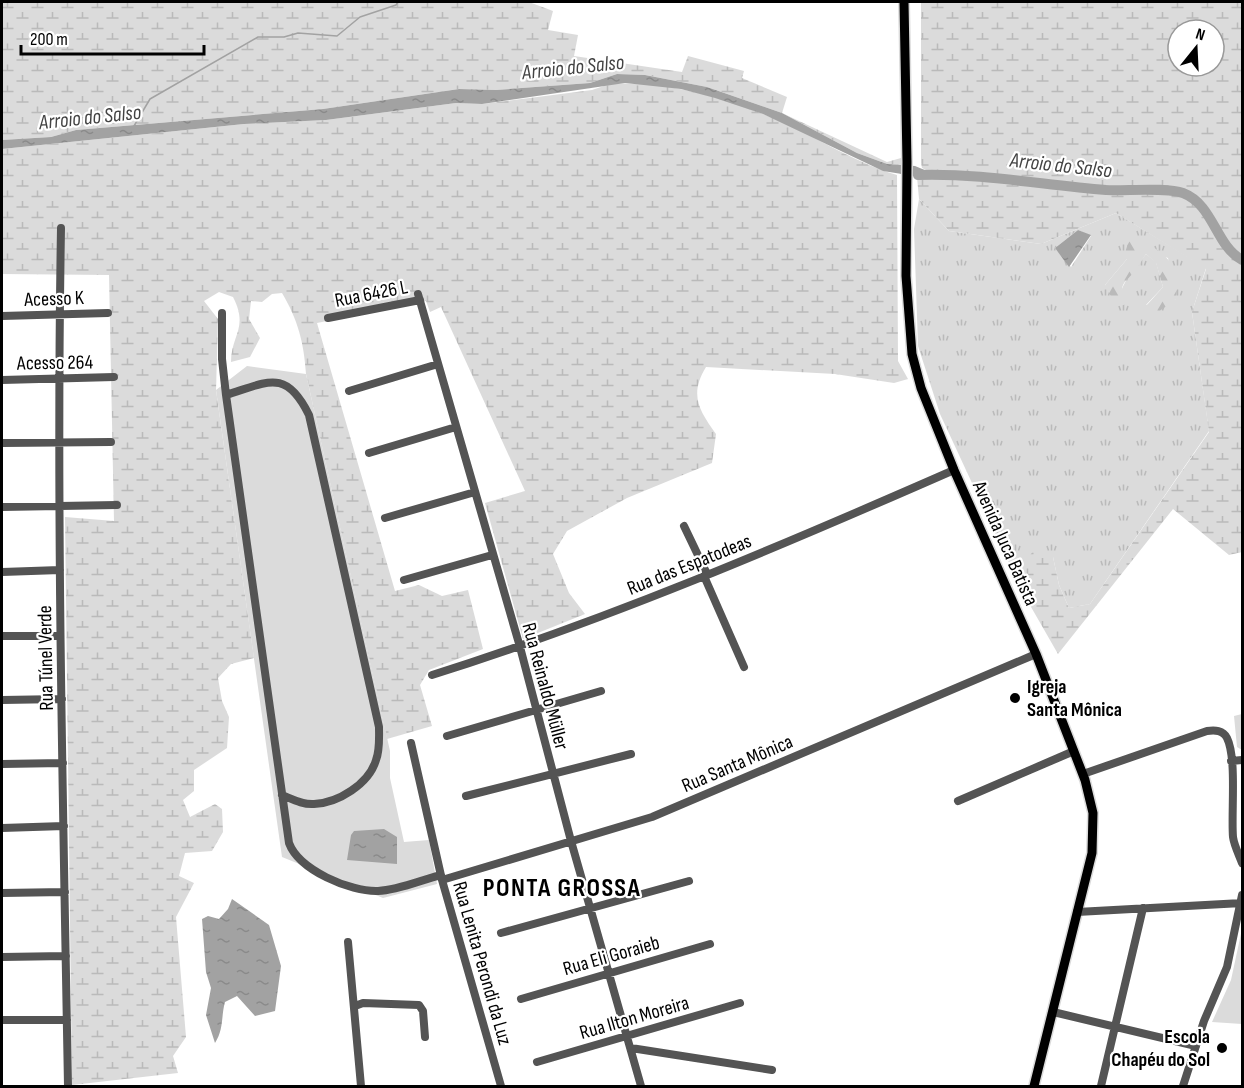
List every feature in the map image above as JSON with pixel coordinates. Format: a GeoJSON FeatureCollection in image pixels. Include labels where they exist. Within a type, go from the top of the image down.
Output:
{"type":"FeatureCollection","features":[{"type":"Feature","properties":{"kind":"main road","name":"Avenida Juca Batista"},"geometry":{"type":"LineString","coordinates":[[904,2],[907,162],[906,276],[912,354],[921,388],[954,470],[1036,654],[1083,774],[1093,813],[1092,853],[1034,1086]]}},
{"type":"Feature","properties":{"kind":"street","name":"Rua Túnel Verde"},"geometry":{"type":"LineString","coordinates":[[61,228],[58,379],[60,636],[68,1086]]}},
{"type":"Feature","properties":{"kind":"street","name":"Rua 6426 L"},"geometry":{"type":"LineString","coordinates":[[328,318],[419,297]]}},
{"type":"Feature","properties":{"kind":"street","name":"Rua Reinaldo Müller"},"geometry":{"type":"LineString","coordinates":[[419,297],[520,647],[571,841],[641,1086]]}},
{"type":"Feature","properties":{"kind":"street","name":"Acesso K"},"geometry":{"type":"LineString","coordinates":[[2,316],[108,313]]}},
{"type":"Feature","properties":{"kind":"street","name":"Rua Santa Mônica"},"geometry":{"type":"LineString","coordinates":[[222,313],[222,359],[226,395],[282,795],[293,853],[304,866],[321,874],[374,891],[442,877],[652,817],[1036,654]]}},
{"type":"Feature","properties":{"kind":"street"},"geometry":{"type":"LineString","coordinates":[[349,392],[438,364]]}},
{"type":"Feature","properties":{"kind":"street","name":"Acesso 264"},"geometry":{"type":"LineString","coordinates":[[2,380],[111,377]]}},
{"type":"Feature","properties":{"kind":"street"},"geometry":{"type":"LineString","coordinates":[[226,395],[267,382],[280,382],[294,389],[309,415],[380,727],[377,760],[371,771],[356,786],[340,796],[313,805],[282,795]]}},
{"type":"Feature","properties":{"kind":"street"},"geometry":{"type":"LineString","coordinates":[[369,453],[456,427]]}},
{"type":"Feature","properties":{"kind":"street"},"geometry":{"type":"LineString","coordinates":[[2,443],[111,442]]}},
{"type":"Feature","properties":{"kind":"street","name":"Rua das Espatodeas"},"geometry":{"type":"LineString","coordinates":[[432,675],[520,647],[706,575],[954,470]]}},
{"type":"Feature","properties":{"kind":"street"},"geometry":{"type":"LineString","coordinates":[[385,518],[475,492]]}},
{"type":"Feature","properties":{"kind":"street"},"geometry":{"type":"LineString","coordinates":[[2,507],[117,505]]}},
{"type":"Feature","properties":{"kind":"street"},"geometry":{"type":"LineString","coordinates":[[684,526],[744,667]]}},
{"type":"Feature","properties":{"kind":"street"},"geometry":{"type":"LineString","coordinates":[[404,580],[492,555]]}},
{"type":"Feature","properties":{"kind":"street"},"geometry":{"type":"LineString","coordinates":[[2,572],[60,570]]}},
{"type":"Feature","properties":{"kind":"street"},"geometry":{"type":"LineString","coordinates":[[2,636],[60,636]]}},
{"type":"Feature","properties":{"kind":"street"},"geometry":{"type":"LineString","coordinates":[[447,736],[601,691]]}},
{"type":"Feature","properties":{"kind":"street"},"geometry":{"type":"LineString","coordinates":[[2,700],[62,699]]}},
{"type":"Feature","properties":{"kind":"street"},"geometry":{"type":"LineString","coordinates":[[1083,774],[1207,731],[1217,730],[1223,733],[1228,739],[1231,761],[1233,840],[1242,863]]}},
{"type":"Feature","properties":{"kind":"street","name":"Rua Lenita Perondi da Luz"},"geometry":{"type":"LineString","coordinates":[[411,743],[442,877],[501,1086]]}},
{"type":"Feature","properties":{"kind":"street"},"geometry":{"type":"LineString","coordinates":[[958,801],[1074,751]]}},
{"type":"Feature","properties":{"kind":"street"},"geometry":{"type":"LineString","coordinates":[[466,796],[631,754]]}},
{"type":"Feature","properties":{"kind":"street"},"geometry":{"type":"LineString","coordinates":[[1231,761],[1242,760]]}},
{"type":"Feature","properties":{"kind":"street"},"geometry":{"type":"LineString","coordinates":[[2,764],[63,763]]}},
{"type":"Feature","properties":{"kind":"street"},"geometry":{"type":"LineString","coordinates":[[2,828],[64,826]]}},
{"type":"Feature","properties":{"kind":"street"},"geometry":{"type":"LineString","coordinates":[[501,933],[689,881]]}},
{"type":"Feature","properties":{"kind":"street"},"geometry":{"type":"LineString","coordinates":[[2,893],[65,892]]}},
{"type":"Feature","properties":{"kind":"street"},"geometry":{"type":"LineString","coordinates":[[1077,912],[1242,901],[1227,967],[1182,1086]]}},
{"type":"Feature","properties":{"kind":"street"},"geometry":{"type":"LineString","coordinates":[[1101,1086],[1143,908]]}},
{"type":"Feature","properties":{"kind":"street"},"geometry":{"type":"LineString","coordinates":[[348,942],[356,1005],[361,1086]]}},
{"type":"Feature","properties":{"kind":"street","name":"Rua Eli Goraieb"},"geometry":{"type":"LineString","coordinates":[[521,999],[609,971],[710,944]]}},
{"type":"Feature","properties":{"kind":"street"},"geometry":{"type":"LineString","coordinates":[[2,957],[66,956]]}},
{"type":"Feature","properties":{"kind":"street"},"geometry":{"type":"LineString","coordinates":[[356,1005],[363,1003],[419,1005],[423,1011],[425,1037]]}},
{"type":"Feature","properties":{"kind":"street","name":"Rua Ilton Moreira"},"geometry":{"type":"LineString","coordinates":[[537,1062],[740,1004]]}},
{"type":"Feature","properties":{"kind":"street"},"geometry":{"type":"LineString","coordinates":[[1053,1012],[1196,1046]]}},
{"type":"Feature","properties":{"kind":"street"},"geometry":{"type":"LineString","coordinates":[[2,1020],[67,1020]]}},
{"type":"Feature","properties":{"kind":"street"},"geometry":{"type":"LineString","coordinates":[[631,1048],[772,1070]]}},
{"type":"Feature","properties":{"kind":"green space"},"geometry":{"type":"Polygon","coordinates":[[[2,2],[529,2],[553,11],[548,30],[578,35],[574,56],[682,72],[688,56],[744,71],[742,78],[787,97],[782,113],[707,87],[645,75],[617,74],[590,83],[496,90],[459,89],[323,109],[76,130],[51,137],[2,140],[2,2]]]}},
{"type":"Feature","properties":{"kind":"green space"},"geometry":{"type":"Polygon","coordinates":[[[921,2],[1242,2],[1242,552],[1229,555],[1173,509],[1058,654],[1023,593],[1022,566],[1034,550],[1053,557],[1059,585],[1069,608],[1090,604],[1209,432],[1192,312],[1206,269],[1116,213],[1041,244],[949,231],[919,199],[917,177],[927,178],[932,173],[922,168],[921,2]]]}},
{"type":"Feature","properties":{"kind":"green space"},"geometry":{"type":"Polygon","coordinates":[[[610,84],[669,87],[726,101],[780,121],[863,162],[897,175],[898,361],[908,379],[894,383],[835,374],[706,367],[697,394],[701,410],[716,434],[712,463],[627,498],[567,531],[553,554],[569,593],[585,614],[523,639],[485,503],[525,491],[441,307],[430,312],[426,301],[317,323],[395,591],[419,585],[442,596],[468,590],[483,649],[429,670],[420,685],[432,726],[387,739],[296,322],[282,293],[272,294],[262,302],[251,301],[249,319],[260,338],[250,357],[231,362],[239,324],[238,308],[233,297],[219,292],[204,301],[218,319],[216,390],[254,658],[231,664],[218,678],[222,701],[229,717],[227,748],[194,770],[194,791],[183,800],[190,817],[215,804],[222,809],[223,832],[212,851],[185,853],[179,876],[194,883],[176,917],[186,1037],[173,1056],[178,1073],[72,1085],[65,517],[114,521],[109,275],[2,274],[2,149],[244,124],[326,120],[456,103],[482,104],[592,90],[610,84]]]}},
{"type":"Feature","properties":{"kind":"green space"},"geometry":{"type":"Polygon","coordinates":[[[782,113],[887,162],[901,158],[902,165],[887,164],[857,153],[782,113]]]}},
{"type":"Feature","properties":{"kind":"green space"},"geometry":{"type":"Polygon","coordinates":[[[919,199],[949,231],[1041,244],[1116,213],[1206,268],[1192,312],[1209,431],[1090,604],[1069,608],[1059,585],[1053,557],[1022,566],[1023,593],[940,414],[918,346],[914,229],[919,199]],[[1078,230],[1055,248],[1071,267],[1091,236],[1078,230]],[[1127,244],[1127,259],[1105,285],[1121,291],[1146,254],[1156,262],[1163,287],[1146,305],[1176,299],[1168,258],[1127,244]]]}},
{"type":"Feature","properties":{"kind":"green space"},"geometry":{"type":"Polygon","coordinates":[[[1133,235],[1162,253],[1173,267],[1176,276],[1176,299],[1154,315],[1146,306],[1163,287],[1156,263],[1146,254],[1124,283],[1122,297],[1124,305],[1116,306],[1105,285],[1127,259],[1127,244],[1133,235]]]}},
{"type":"Feature","properties":{"kind":"green space"},"geometry":{"type":"Polygon","coordinates":[[[247,366],[306,374],[390,751],[390,778],[404,842],[429,840],[437,884],[383,898],[282,857],[216,390],[247,366]]]}},
{"type":"Feature","properties":{"kind":"green space"},"geometry":{"type":"Polygon","coordinates":[[[1242,714],[1242,750],[1237,747],[1234,716],[1242,714]]]}},
{"type":"Feature","properties":{"kind":"green space"},"geometry":{"type":"Polygon","coordinates":[[[1242,929],[1242,1024],[1212,1022],[1231,980],[1242,929]]]}},
{"type":"Feature","properties":{"kind":"water"},"geometry":{"type":"Polygon","coordinates":[[[617,74],[645,75],[707,87],[782,113],[857,153],[887,164],[915,166],[932,173],[927,178],[883,171],[763,114],[681,89],[625,83],[482,104],[456,103],[326,120],[244,124],[2,149],[2,140],[51,137],[76,130],[323,109],[459,89],[496,90],[590,83],[617,74]]]}},
{"type":"Feature","properties":{"kind":"water"},"geometry":{"type":"Polygon","coordinates":[[[1078,230],[1091,235],[1069,267],[1055,248],[1078,230]]]}},
{"type":"Feature","properties":{"kind":"water"},"geometry":{"type":"Polygon","coordinates":[[[384,829],[397,837],[397,864],[347,860],[351,835],[354,831],[384,829]]]}},
{"type":"Feature","properties":{"kind":"water"},"geometry":{"type":"Polygon","coordinates":[[[232,899],[269,925],[281,966],[275,1011],[255,1016],[237,996],[225,1002],[221,1028],[215,1043],[206,1015],[211,988],[206,972],[202,919],[208,916],[219,919],[228,909],[232,899]]]}},
{"type":"Feature","properties":{"kind":"waterway"},"geometry":{"type":"LineString","coordinates":[[134,126],[150,99],[258,37],[284,37],[298,33],[337,36],[360,17],[396,5],[398,2]]}},
{"type":"Feature","properties":{"kind":"waterway","name":"Arroio do Salso"},"geometry":{"type":"LineString","coordinates":[[918,175],[965,176],[1106,190],[1176,191],[1202,206],[1226,245],[1242,260]]}},
{"type":"Feature","properties":{"kind":"place","name":"Igreja Santa Mônica"},"geometry":{"type":"Point","coordinates":[1015,698]}},
{"type":"Feature","properties":{"kind":"place","name":"Escola Chapéu do Sol"},"geometry":{"type":"Point","coordinates":[1222,1048]}},
{"type":"Feature","properties":{"kind":"district","name":"PONTA GROSSA"},"geometry":{"type":"Point","coordinates":[562,887]}}]}
